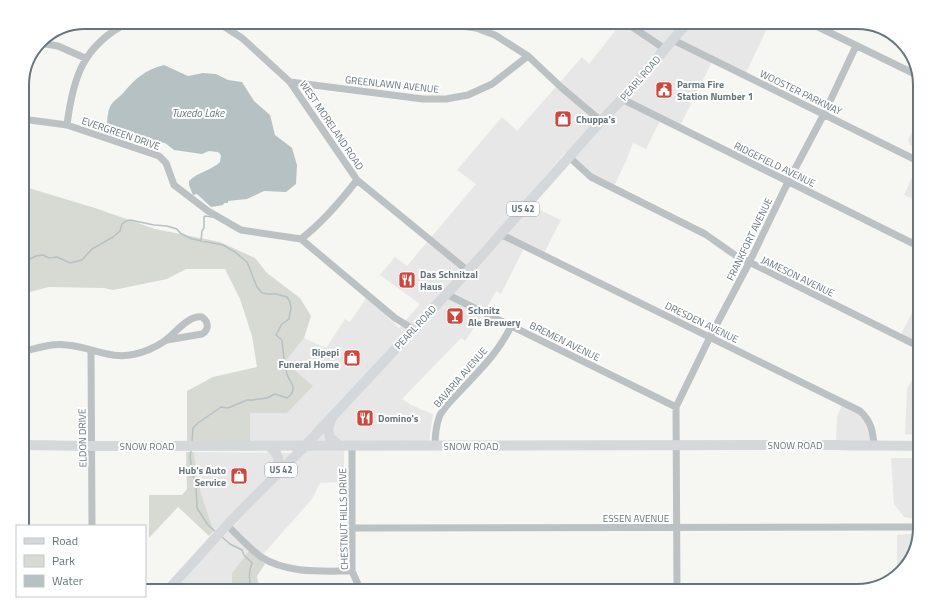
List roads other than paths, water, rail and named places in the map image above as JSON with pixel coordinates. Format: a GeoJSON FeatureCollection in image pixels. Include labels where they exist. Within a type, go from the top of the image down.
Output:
{"type":"FeatureCollection","features":[{"type":"Feature","properties":{"kind":"main road","name":"PEARL ROAD"},"geometry":{"type":"LineString","coordinates":[[176,584],[221,532],[305,446],[468,271],[622,99],[682,29]]}},
{"type":"Feature","properties":{"kind":"main road"},"geometry":{"type":"LineString","coordinates":[[331,418],[328,434],[333,442],[340,446]]}},
{"type":"Feature","properties":{"kind":"main road","name":"SNOW ROAD"},"geometry":{"type":"LineString","coordinates":[[29,444],[92,446],[874,446],[896,444],[913,445]]}},
{"type":"Feature","properties":{"kind":"main road"},"geometry":{"type":"LineString","coordinates":[[268,446],[273,449],[278,456],[279,463],[276,476]]}},
{"type":"Feature","properties":{"kind":"street"},"geometry":{"type":"LineString","coordinates":[[67,125],[74,84],[85,58],[96,46],[117,29]]}},
{"type":"Feature","properties":{"kind":"street","name":"WEST MORELAND ROAD"},"geometry":{"type":"LineString","coordinates":[[228,29],[242,38],[290,82],[357,180],[468,271]]}},
{"type":"Feature","properties":{"kind":"street"},"geometry":{"type":"LineString","coordinates":[[479,29],[495,35],[528,56],[562,88],[601,121]]}},
{"type":"Feature","properties":{"kind":"street"},"geometry":{"type":"LineString","coordinates":[[635,29],[665,49]]}},
{"type":"Feature","properties":{"kind":"street"},"geometry":{"type":"LineString","coordinates":[[822,29],[912,73]]}},
{"type":"Feature","properties":{"kind":"street","name":"WOOSTER PARKWAY"},"geometry":{"type":"LineString","coordinates":[[673,40],[913,158]]}},
{"type":"Feature","properties":{"kind":"street"},"geometry":{"type":"LineString","coordinates":[[47,44],[58,46],[85,58]]}},
{"type":"Feature","properties":{"kind":"street","name":"FRANKFORT AVENUE"},"geometry":{"type":"LineString","coordinates":[[677,584],[678,528],[676,407],[788,182],[824,114],[856,46]]}},
{"type":"Feature","properties":{"kind":"street","name":"GREENLAWN AVENUE"},"geometry":{"type":"LineString","coordinates":[[290,82],[423,99],[446,99],[468,95],[492,84],[528,56]]}},
{"type":"Feature","properties":{"kind":"street","name":"RIDGEFIELD AVENUE"},"geometry":{"type":"LineString","coordinates":[[622,99],[913,244]]}},
{"type":"Feature","properties":{"kind":"street","name":"EVERGREEN DRIVE"},"geometry":{"type":"LineString","coordinates":[[29,120],[67,125],[159,156],[166,163],[174,185],[208,211],[241,230],[301,239]]}},
{"type":"Feature","properties":{"kind":"street","name":"JAMESON AVENUE"},"geometry":{"type":"LineString","coordinates":[[569,157],[591,177],[705,234],[735,256],[913,344]]}},
{"type":"Feature","properties":{"kind":"street"},"geometry":{"type":"LineString","coordinates":[[357,180],[330,214],[301,239],[396,318],[413,329]]}},
{"type":"Feature","properties":{"kind":"street","name":"DRESDEN AVENUE"},"geometry":{"type":"LineString","coordinates":[[500,234],[860,411],[871,425],[873,430],[874,446]]}},
{"type":"Feature","properties":{"kind":"street","name":"BREMEN AVENUE"},"geometry":{"type":"LineString","coordinates":[[446,294],[676,407]]}},
{"type":"Feature","properties":{"kind":"street"},"geometry":{"type":"LineString","coordinates":[[29,350],[58,345],[75,346],[113,355],[132,355],[150,349],[167,340],[195,318],[202,317],[207,322],[206,332],[202,334],[167,340]]}},
{"type":"Feature","properties":{"kind":"street","name":"BAVARIA AVENUE"},"geometry":{"type":"LineString","coordinates":[[435,446],[436,427],[444,409],[493,356],[511,326]]}},
{"type":"Feature","properties":{"kind":"street","name":"ELDON DRIVE"},"geometry":{"type":"LineString","coordinates":[[91,350],[92,525]]}},
{"type":"Feature","properties":{"kind":"street","name":"CHESTNUT HILLS DRIVE"},"geometry":{"type":"LineString","coordinates":[[352,446],[352,571],[358,584]]}},
{"type":"Feature","properties":{"kind":"street","name":"ESSEN AVENUE"},"geometry":{"type":"LineString","coordinates":[[352,528],[913,527]]}},
{"type":"Feature","properties":{"kind":"street"},"geometry":{"type":"LineString","coordinates":[[221,532],[280,566],[305,571],[352,571]]}},
{"type":"Feature","properties":{"kind":"water","name":"Tuxedo Lake"},"geometry":{"type":"Polygon","coordinates":[[[164,65],[188,76],[203,73],[216,74],[228,80],[242,82],[254,101],[270,115],[275,135],[292,148],[297,165],[296,184],[286,192],[264,191],[247,199],[228,201],[228,203],[224,203],[223,205],[211,207],[197,194],[193,195],[189,181],[220,162],[221,155],[218,152],[209,151],[202,154],[174,150],[165,143],[139,141],[113,134],[107,130],[108,114],[112,103],[141,75],[151,69],[164,65]]]}},
{"type":"Feature","properties":{"kind":"waterway"},"geometry":{"type":"LineString","coordinates":[[201,241],[202,231],[204,228],[204,217],[212,217]]}},
{"type":"Feature","properties":{"kind":"waterway"},"geometry":{"type":"LineString","coordinates":[[29,260],[43,255],[49,258],[57,257],[70,263],[82,260],[92,249],[113,237],[120,231],[122,224],[130,220],[167,226],[177,229],[180,233],[192,239],[223,245],[235,252],[247,262],[257,287],[262,293],[276,294],[287,297],[291,308],[289,319],[282,324],[276,335],[282,340],[286,370],[293,386],[291,394],[287,398],[275,394],[267,398],[247,400],[228,408],[221,407],[193,428],[192,442]]}},
{"type":"Feature","properties":{"kind":"waterway"},"geometry":{"type":"LineString","coordinates":[[191,450],[190,457],[196,486],[197,508],[208,525],[216,532]]}},
{"type":"Feature","properties":{"kind":"waterway"},"geometry":{"type":"LineString","coordinates":[[222,537],[230,544],[242,550],[244,555],[252,563],[249,577],[250,584]]}},
{"type":"Feature","properties":{"kind":"place","name":"Parma Fire Station Number 1"},"geometry":{"type":"Point","coordinates":[664,90]}},
{"type":"Feature","properties":{"kind":"place","name":"Chuppa's"},"geometry":{"type":"Point","coordinates":[563,119]}},
{"type":"Feature","properties":{"kind":"place","name":"Das Schnitzal Haus"},"geometry":{"type":"Point","coordinates":[407,280]}},
{"type":"Feature","properties":{"kind":"place","name":"Schnitz Ale Brewery"},"geometry":{"type":"Point","coordinates":[455,316]}},
{"type":"Feature","properties":{"kind":"place","name":"Ripepi Funeral Home"},"geometry":{"type":"Point","coordinates":[352,358]}},
{"type":"Feature","properties":{"kind":"place","name":"Domino's"},"geometry":{"type":"Point","coordinates":[365,418]}},
{"type":"Feature","properties":{"kind":"place","name":"Hub's Auto Service"},"geometry":{"type":"Point","coordinates":[239,476]}}]}
